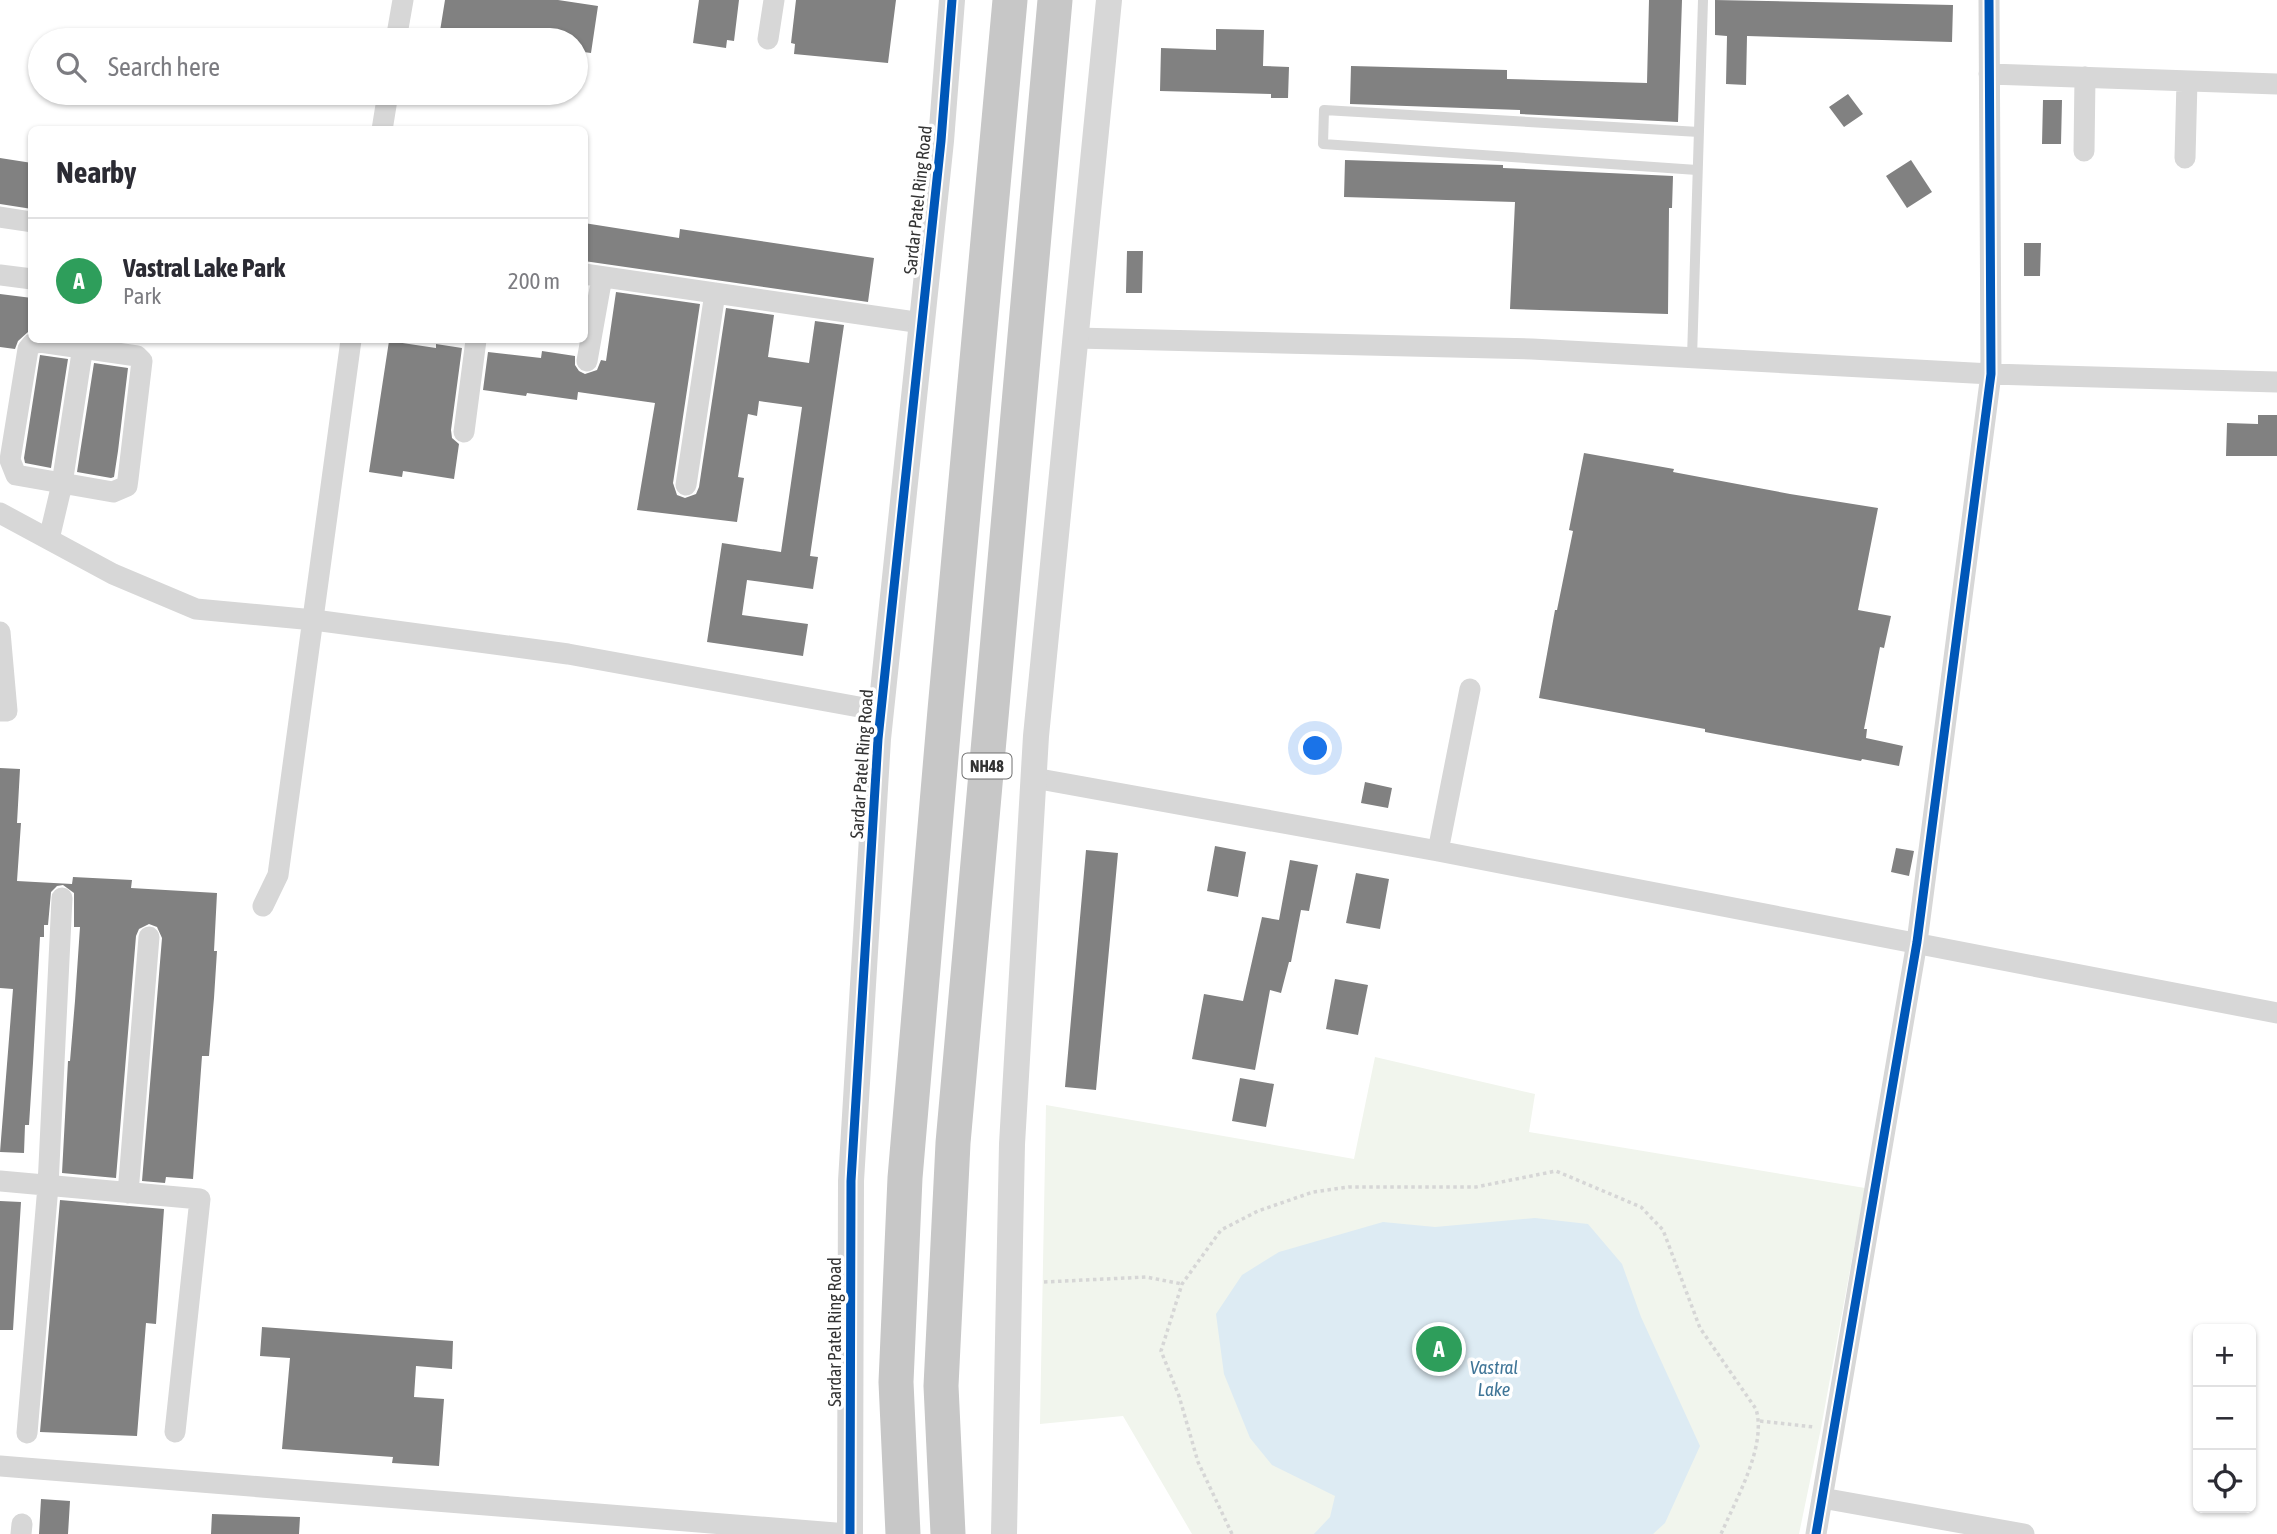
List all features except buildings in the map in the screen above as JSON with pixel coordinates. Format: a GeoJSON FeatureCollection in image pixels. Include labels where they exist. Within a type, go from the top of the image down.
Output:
{"type":"FeatureCollection","features":[{"type":"Feature","properties":{"kind":"highway","name":"NH48"},"geometry":{"type":"LineString","coordinates":[[903,1534],[896,1382],[905,1178],[1010,0]]}},
{"type":"Feature","properties":{"kind":"highway","name":"NH48"},"geometry":{"type":"LineString","coordinates":[[948,1534],[941,1386],[953,1143],[1055,0]]}},
{"type":"Feature","properties":{"kind":"street"},"geometry":{"type":"LineString","coordinates":[[398,28],[402,0]]}},
{"type":"Feature","properties":{"kind":"street"},"geometry":{"type":"LineString","coordinates":[[768,39],[774,0]]}},
{"type":"Feature","properties":{"kind":"street","name":"Sardar Patel Ring Road"},"geometry":{"type":"LineString","coordinates":[[849,1534],[851,1181],[881,711],[941,141],[952,0]]}},
{"type":"Feature","properties":{"kind":"street"},"geometry":{"type":"LineString","coordinates":[[1004,1534],[1012,1144],[1034,778],[1109,0]]}},
{"type":"Feature","properties":{"kind":"street"},"geometry":{"type":"LineString","coordinates":[[1816,1534],[1917,942],[1991,374],[1989,0]]}},
{"type":"Feature","properties":{"kind":"street"},"geometry":{"type":"LineString","coordinates":[[1989,74],[2277,84]]}},
{"type":"Feature","properties":{"kind":"street"},"geometry":{"type":"LineString","coordinates":[[2084,151],[2085,77]]}},
{"type":"Feature","properties":{"kind":"street"},"geometry":{"type":"LineString","coordinates":[[2185,158],[2187,81]]}},
{"type":"Feature","properties":{"kind":"street"},"geometry":{"type":"LineString","coordinates":[[383,126],[385,105]]}},
{"type":"Feature","properties":{"kind":"street"},"geometry":{"type":"LineString","coordinates":[[0,216],[28,221]]}},
{"type":"Feature","properties":{"kind":"street"},"geometry":{"type":"LineString","coordinates":[[0,275],[28,278]]}},
{"type":"Feature","properties":{"kind":"street"},"geometry":{"type":"LineString","coordinates":[[587,361],[593,275],[922,323]]}},
{"type":"Feature","properties":{"kind":"street"},"geometry":{"type":"LineString","coordinates":[[686,485],[715,293]]}},
{"type":"Feature","properties":{"kind":"street"},"geometry":{"type":"LineString","coordinates":[[1076,338],[1532,349],[1991,374],[2277,382]]}},
{"type":"Feature","properties":{"kind":"street"},"geometry":{"type":"LineString","coordinates":[[36,343],[28,349],[10,460],[12,469],[16,475],[113,492],[127,486],[142,361],[137,356],[51,343]]}},
{"type":"Feature","properties":{"kind":"street"},"geometry":{"type":"LineString","coordinates":[[263,906],[278,875],[351,343]]}},
{"type":"Feature","properties":{"kind":"street"},"geometry":{"type":"LineString","coordinates":[[464,432],[476,343]]}},
{"type":"Feature","properties":{"kind":"street"},"geometry":{"type":"LineString","coordinates":[[49,539],[62,484],[83,346]]}},
{"type":"Feature","properties":{"kind":"street"},"geometry":{"type":"LineString","coordinates":[[0,513],[113,574],[196,609],[314,620],[568,654],[881,711]]}},
{"type":"Feature","properties":{"kind":"street"},"geometry":{"type":"LineString","coordinates":[[0,632],[8,711],[0,711]]}},
{"type":"Feature","properties":{"kind":"street"},"geometry":{"type":"LineString","coordinates":[[1438,851],[1470,688]]}},
{"type":"Feature","properties":{"kind":"street"},"geometry":{"type":"LineString","coordinates":[[1034,778],[1438,851],[2277,1013]]}},
{"type":"Feature","properties":{"kind":"street"},"geometry":{"type":"LineString","coordinates":[[27,1433],[48,1186],[62,898]]}},
{"type":"Feature","properties":{"kind":"street"},"geometry":{"type":"LineString","coordinates":[[128,1193],[149,937]]}},
{"type":"Feature","properties":{"kind":"street"},"geometry":{"type":"LineString","coordinates":[[0,1181],[200,1199],[175,1432]]}},
{"type":"Feature","properties":{"kind":"street"},"geometry":{"type":"LineString","coordinates":[[0,1466],[849,1534]]}},
{"type":"Feature","properties":{"kind":"street"},"geometry":{"type":"LineString","coordinates":[[1822,1498],[2024,1534]]}},
{"type":"Feature","properties":{"kind":"lane"},"geometry":{"type":"LineString","coordinates":[[1692,358],[1703,0]]}},
{"type":"Feature","properties":{"kind":"lane"},"geometry":{"type":"LineString","coordinates":[[1697,170],[1323,144],[1324,110],[1699,132]]}},
{"type":"Feature","properties":{"kind":"path"},"geometry":{"type":"LineString","coordinates":[[1232,1534],[1198,1462],[1179,1396],[1161,1351],[1182,1284],[1222,1230],[1258,1211],[1313,1192],[1349,1187],[1476,1186],[1556,1171],[1641,1208],[1663,1230],[1700,1328],[1756,1409],[1760,1421],[1753,1461],[1721,1534]]}},
{"type":"Feature","properties":{"kind":"path"},"geometry":{"type":"LineString","coordinates":[[1044,1282],[1146,1277],[1182,1284]]}},
{"type":"Feature","properties":{"kind":"path"},"geometry":{"type":"LineString","coordinates":[[1760,1421],[1821,1428]]}},
{"type":"Feature","properties":{"kind":"shaded area"},"geometry":{"type":"Polygon","coordinates":[[[1375,1057],[1535,1094],[1529,1132],[1865,1188],[1799,1534],[1192,1534],[1123,1416],[1040,1424],[1046,1105],[1354,1159],[1375,1057]]]}},
{"type":"Feature","properties":{"kind":"water","name":"Vastral Lake"},"geometry":{"type":"Polygon","coordinates":[[[1535,1218],[1588,1224],[1622,1264],[1641,1317],[1700,1446],[1665,1523],[1653,1534],[1314,1534],[1330,1517],[1335,1496],[1272,1465],[1250,1438],[1224,1374],[1216,1314],[1242,1275],[1279,1252],[1383,1222],[1435,1227],[1535,1218]]]}},
{"type":"Feature","properties":{"kind":"cycle path"},"geometry":{"type":"LineString","coordinates":[[850,1534],[851,1181],[878,739],[941,141],[952,0]]}},
{"type":"Feature","properties":{"kind":"cycle path"},"geometry":{"type":"LineString","coordinates":[[1816,1534],[1917,942],[1991,374],[1989,0]]}},
{"type":"Feature","properties":{"kind":"place","name":"Vastral Lake Park"},"geometry":{"type":"Point","coordinates":[1439,1349]}}]}
